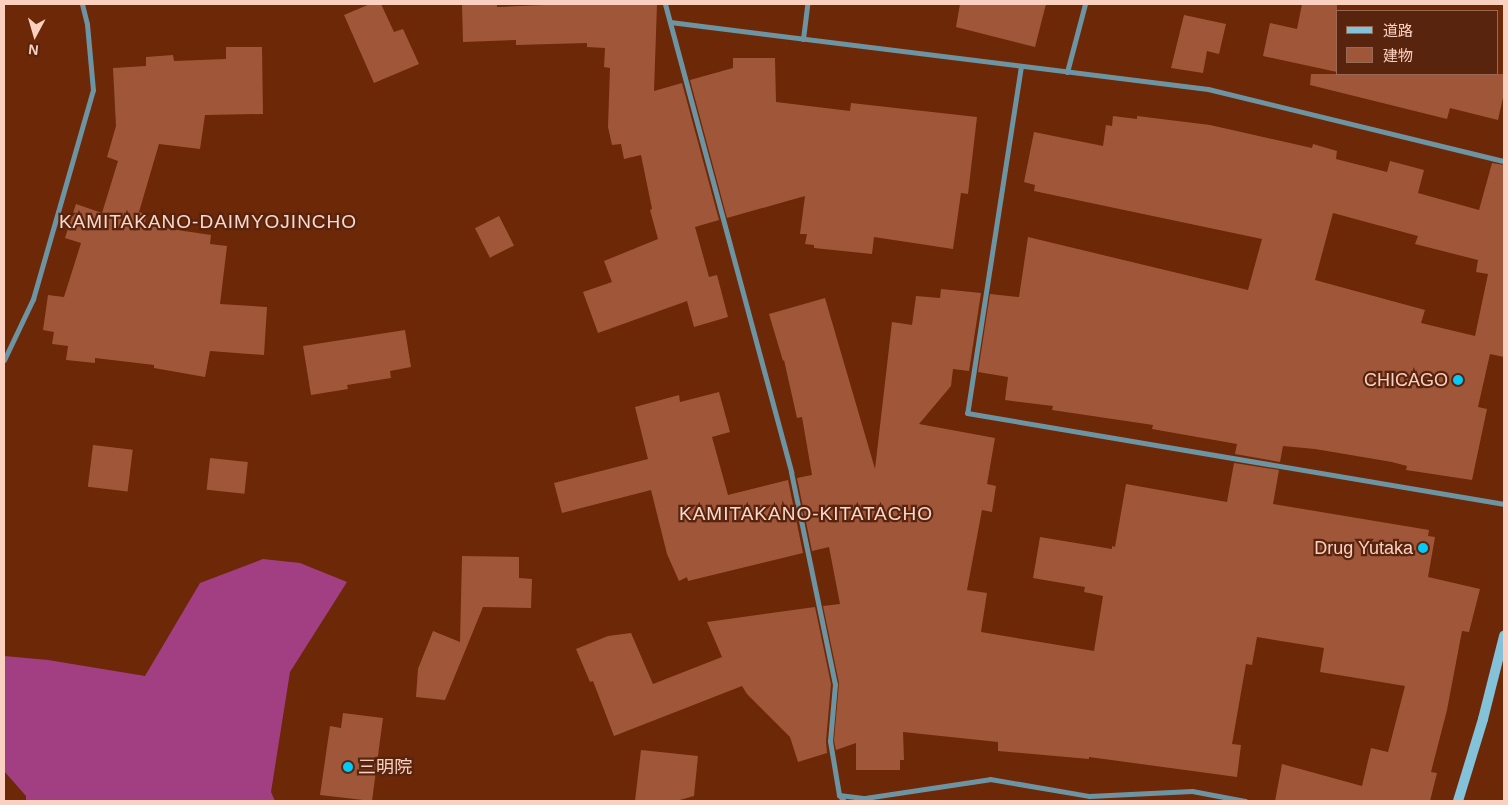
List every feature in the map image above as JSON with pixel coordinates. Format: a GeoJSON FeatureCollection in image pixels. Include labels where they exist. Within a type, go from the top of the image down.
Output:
{"type":"FeatureCollection","features":[{"type":"Feature","properties":{"kind":"main road"},"geometry":{"type":"LineString","coordinates":[[1458,801],[1484,720],[1502,655],[1504,636]]}},
{"type":"Feature","properties":{"kind":"street"},"geometry":{"type":"LineString","coordinates":[[4,360],[33,299],[93,90],[82,4]]}},
{"type":"Feature","properties":{"kind":"street"},"geometry":{"type":"LineString","coordinates":[[665,4],[791,472],[834,684],[830,741],[839,795],[844,801]]}},
{"type":"Feature","properties":{"kind":"street"},"geometry":{"type":"LineString","coordinates":[[803,39],[807,4]]}},
{"type":"Feature","properties":{"kind":"street"},"geometry":{"type":"LineString","coordinates":[[1068,72],[1085,4]]}},
{"type":"Feature","properties":{"kind":"street"},"geometry":{"type":"LineString","coordinates":[[670,22],[1208,89],[1504,161]]}},
{"type":"Feature","properties":{"kind":"street"},"geometry":{"type":"LineString","coordinates":[[1021,66],[967,413],[1504,504]]}},
{"type":"Feature","properties":{"kind":"street"},"geometry":{"type":"LineString","coordinates":[[839,795],[865,798],[990,779],[1089,796],[1192,791],[1245,801]]}},
{"type":"Feature","properties":{"kind":"shaded area"},"geometry":{"type":"Polygon","coordinates":[[[263,559],[300,563],[347,582],[290,672],[271,792],[275,801],[26,801],[26,796],[4,771],[4,656],[48,660],[145,676],[200,583],[263,559]]]}},
{"type":"Feature","properties":{"kind":"building"},"geometry":{"type":"Polygon","coordinates":[[[370,4],[381,4],[394,32],[403,29],[419,64],[374,83],[344,15],[370,4]]]}},
{"type":"Feature","properties":{"kind":"building"},"geometry":{"type":"Polygon","coordinates":[[[497,4],[497,7],[569,4],[657,4],[654,91],[682,83],[719,220],[695,227],[709,277],[717,275],[728,317],[694,327],[687,301],[598,333],[583,292],[612,282],[604,261],[658,239],[650,210],[652,209],[641,155],[624,159],[621,144],[612,145],[608,127],[610,68],[604,67],[605,48],[587,47],[587,43],[516,45],[516,40],[463,42],[462,5],[497,4]]]}},
{"type":"Feature","properties":{"kind":"building"},"geometry":{"type":"Polygon","coordinates":[[[960,4],[1046,4],[1035,47],[956,27],[960,4]]]}},
{"type":"Feature","properties":{"kind":"building"},"geometry":{"type":"Polygon","coordinates":[[[1302,4],[1337,4],[1336,72],[1263,56],[1270,23],[1297,29],[1302,4]]]}},
{"type":"Feature","properties":{"kind":"building"},"geometry":{"type":"Polygon","coordinates":[[[1184,15],[1226,24],[1219,54],[1207,51],[1203,73],[1171,68],[1184,15]]]}},
{"type":"Feature","properties":{"kind":"building"},"geometry":{"type":"Polygon","coordinates":[[[226,47],[262,47],[263,114],[205,115],[200,149],[159,144],[139,212],[147,215],[144,225],[211,235],[210,244],[227,246],[220,304],[267,307],[264,355],[210,351],[205,377],[154,368],[154,365],[95,358],[95,363],[66,360],[68,346],[52,344],[54,332],[43,330],[48,295],[64,297],[81,243],[65,238],[76,204],[102,213],[118,161],[107,157],[116,126],[113,68],[146,66],[146,57],[173,55],[174,61],[226,59],[226,47]]]}},
{"type":"Feature","properties":{"kind":"building"},"geometry":{"type":"Polygon","coordinates":[[[733,58],[775,58],[776,102],[850,111],[851,103],[977,117],[968,194],[961,193],[953,249],[874,237],[872,254],[814,248],[814,245],[805,244],[807,234],[800,234],[805,196],[727,218],[690,80],[733,68],[733,58]]]}},
{"type":"Feature","properties":{"kind":"building"},"geometry":{"type":"Polygon","coordinates":[[[1311,74],[1504,74],[1504,93],[1498,120],[1450,108],[1447,119],[1310,85],[1311,74]]]}},
{"type":"Feature","properties":{"kind":"building"},"geometry":{"type":"Polygon","coordinates":[[[1113,116],[1137,119],[1137,116],[1210,125],[1312,148],[1313,144],[1337,151],[1336,159],[1387,172],[1390,161],[1424,170],[1418,193],[1479,210],[1492,163],[1504,165],[1504,357],[1490,354],[1478,407],[1487,409],[1472,480],[1406,470],[1407,466],[1392,462],[1315,449],[1283,446],[1280,462],[1235,454],[1237,444],[1152,429],[1153,425],[1052,410],[1053,406],[1005,400],[1008,377],[978,372],[990,294],[1019,297],[1028,237],[1248,290],[1262,239],[1034,191],[1035,185],[1024,182],[1034,132],[1103,146],[1106,125],[1112,126],[1113,116]],[[1333,213],[1315,280],[1425,310],[1421,323],[1475,336],[1488,274],[1476,272],[1478,260],[1415,244],[1418,236],[1333,213]]]}},
{"type":"Feature","properties":{"kind":"building"},"geometry":{"type":"Polygon","coordinates":[[[499,216],[514,245],[490,258],[475,228],[499,216]]]}},
{"type":"Feature","properties":{"kind":"building"},"geometry":{"type":"Polygon","coordinates":[[[941,289],[981,293],[969,371],[953,369],[951,386],[919,424],[995,438],[987,484],[996,486],[992,512],[982,510],[967,590],[987,593],[981,632],[1094,651],[1103,596],[1084,592],[1085,587],[1033,578],[1040,537],[1112,549],[1112,546],[1115,547],[1126,484],[1227,502],[1234,463],[1279,470],[1273,504],[1429,530],[1428,536],[1435,537],[1428,577],[1480,589],[1469,632],[1462,631],[1447,710],[1431,772],[1437,773],[1430,801],[1275,801],[1282,764],[1362,786],[1371,748],[1388,752],[1405,686],[1320,672],[1324,648],[1257,637],[1252,665],[1246,664],[1232,744],[1241,745],[1237,777],[1089,757],[1089,759],[998,751],[998,742],[903,732],[904,760],[900,760],[900,770],[856,770],[856,743],[836,750],[834,741],[839,683],[823,606],[840,604],[829,547],[812,551],[797,478],[812,475],[802,417],[797,418],[784,360],[769,314],[825,298],[875,469],[892,322],[912,325],[916,296],[940,298],[941,289]]]}},
{"type":"Feature","properties":{"kind":"building"},"geometry":{"type":"Polygon","coordinates":[[[405,330],[411,367],[390,371],[391,378],[347,385],[348,389],[311,395],[303,346],[405,330]]]}},
{"type":"Feature","properties":{"kind":"building"},"geometry":{"type":"Polygon","coordinates":[[[719,392],[730,432],[712,437],[728,495],[788,480],[803,553],[688,581],[687,577],[679,581],[667,554],[651,490],[562,513],[554,483],[648,459],[635,407],[679,395],[680,402],[719,392]]]}},
{"type":"Feature","properties":{"kind":"building"},"geometry":{"type":"Polygon","coordinates":[[[93,445],[133,450],[128,492],[88,487],[93,445]]]}},
{"type":"Feature","properties":{"kind":"building"},"geometry":{"type":"Polygon","coordinates":[[[210,458],[248,462],[244,494],[207,490],[210,458]]]}},
{"type":"Feature","properties":{"kind":"building"},"geometry":{"type":"Polygon","coordinates":[[[462,556],[519,557],[519,578],[532,579],[531,608],[483,607],[445,700],[416,697],[418,669],[433,631],[460,642],[462,556]]]}},
{"type":"Feature","properties":{"kind":"building"},"geometry":{"type":"Polygon","coordinates":[[[815,607],[831,684],[826,741],[827,753],[798,762],[790,737],[747,694],[742,686],[614,736],[593,681],[590,682],[576,649],[608,636],[631,633],[653,684],[722,657],[707,622],[815,607]]]}},
{"type":"Feature","properties":{"kind":"building"},"geometry":{"type":"Polygon","coordinates":[[[343,713],[383,718],[372,801],[320,795],[330,726],[341,728],[343,713]]]}},
{"type":"Feature","properties":{"kind":"building"},"geometry":{"type":"Polygon","coordinates":[[[641,750],[698,756],[694,796],[676,801],[635,801],[641,750]]]}},
{"type":"Feature","properties":{"kind":"place","name":"CHICAGO"},"geometry":{"type":"Point","coordinates":[1458,380]}},
{"type":"Feature","properties":{"kind":"place","name":"Drug Yutaka"},"geometry":{"type":"Point","coordinates":[1423,548]}},
{"type":"Feature","properties":{"kind":"place","name":"三明院"},"geometry":{"type":"Point","coordinates":[348,767]}},
{"type":"Feature","properties":{"kind":"district","name":"KAMITAKANO-DAIMYOJINCHO"},"geometry":{"type":"Point","coordinates":[208,222]}},
{"type":"Feature","properties":{"kind":"district","name":"KAMITAKANO-KITATACHO"},"geometry":{"type":"Point","coordinates":[806,514]}}]}
